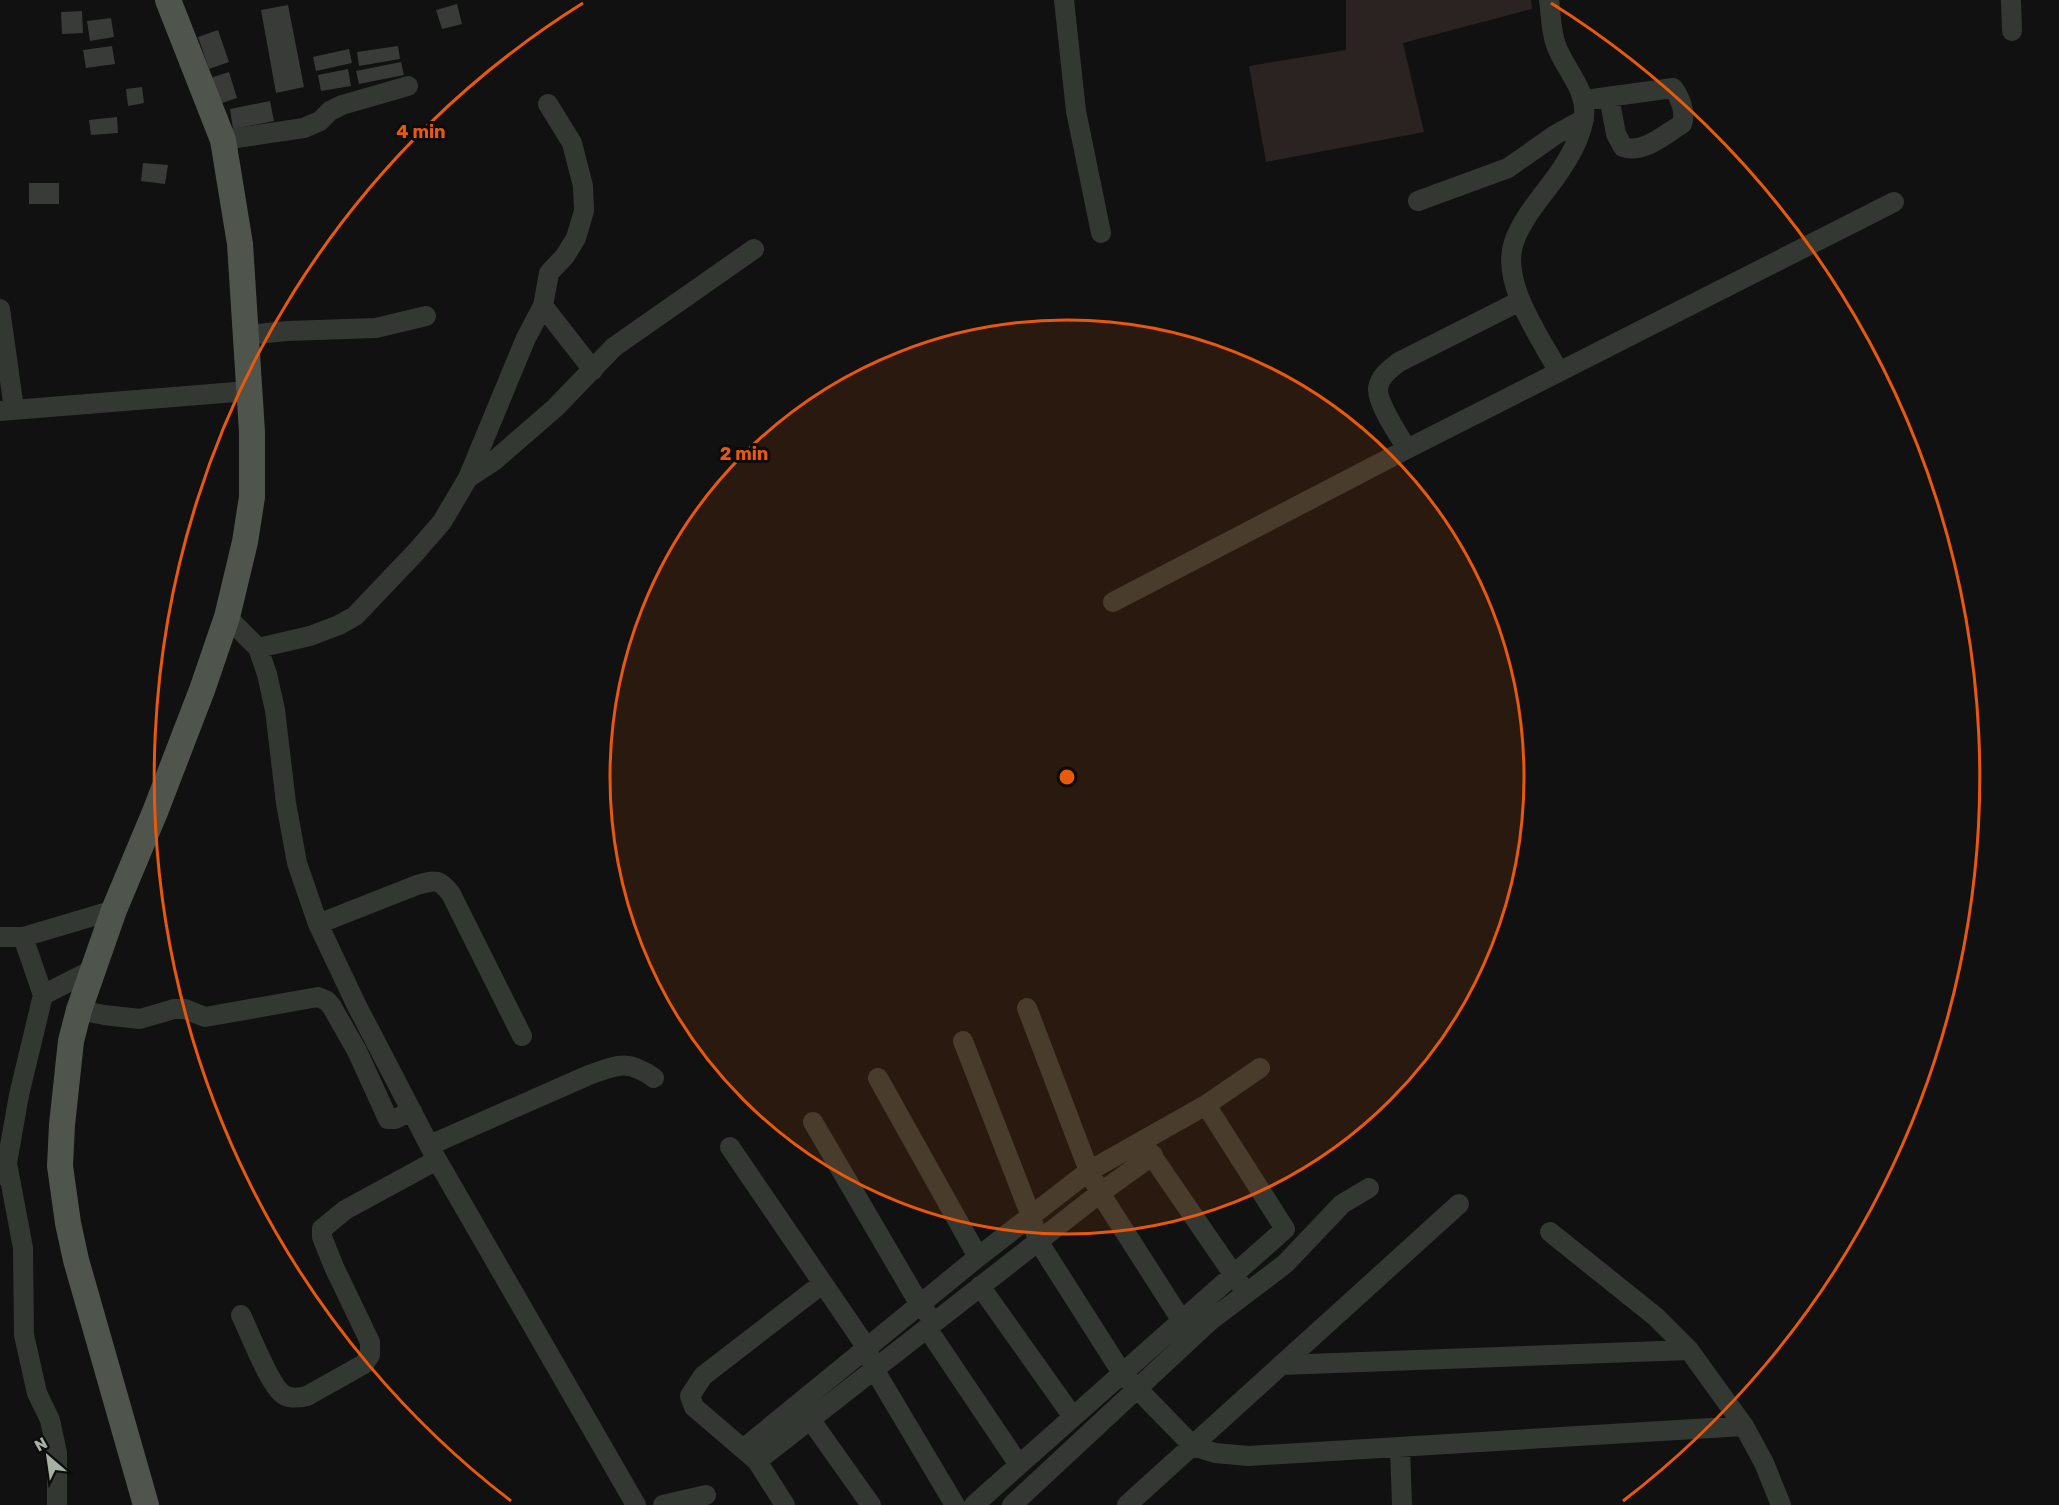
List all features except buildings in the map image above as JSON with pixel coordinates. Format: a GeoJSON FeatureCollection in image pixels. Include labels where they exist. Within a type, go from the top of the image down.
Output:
{"type":"FeatureCollection","features":[{"type":"Feature","properties":{"kind":"main road"},"geometry":{"type":"LineString","coordinates":[[146,1505],[76,1260],[63,1195],[60,1167],[70,1041],[114,910],[202,690],[226,617],[245,542],[252,496],[252,432],[240,244],[223,140],[168,0]]}},
{"type":"Feature","properties":{"kind":"street"},"geometry":{"type":"LineString","coordinates":[[1064,0],[1076,111],[1101,233]]}},
{"type":"Feature","properties":{"kind":"street"},"geometry":{"type":"LineString","coordinates":[[1549,0],[1556,44],[1584,109],[1574,148],[1521,227],[1510,258],[1511,277],[1520,301],[1559,372]]}},
{"type":"Feature","properties":{"kind":"street"},"geometry":{"type":"LineString","coordinates":[[2011,0],[2012,31]]}},
{"type":"Feature","properties":{"kind":"street"},"geometry":{"type":"LineString","coordinates":[[223,140],[304,128],[320,121],[330,111],[342,105],[408,86]]}},
{"type":"Feature","properties":{"kind":"street"},"geometry":{"type":"LineString","coordinates":[[1418,201],[1508,168],[1554,135],[1584,109],[1609,97]]}},
{"type":"Feature","properties":{"kind":"street"},"geometry":{"type":"LineString","coordinates":[[258,648],[310,636],[339,626],[355,616],[441,522],[468,478],[526,338],[543,306],[549,273],[565,256],[576,238],[584,211],[583,186],[572,143],[548,104]]}},
{"type":"Feature","properties":{"kind":"street"},"geometry":{"type":"LineString","coordinates":[[1113,602],[1407,449],[1894,202]]}},
{"type":"Feature","properties":{"kind":"street"},"geometry":{"type":"LineString","coordinates":[[468,478],[512,446],[555,408],[614,347],[754,249]]}},
{"type":"Feature","properties":{"kind":"street"},"geometry":{"type":"LineString","coordinates":[[1407,449],[1381,403],[1378,389],[1386,372],[1399,362],[1520,301]]}},
{"type":"Feature","properties":{"kind":"street"},"geometry":{"type":"LineString","coordinates":[[543,306],[593,370]]}},
{"type":"Feature","properties":{"kind":"street"},"geometry":{"type":"LineString","coordinates":[[0,309],[7,410],[248,391]]}},
{"type":"Feature","properties":{"kind":"street"},"geometry":{"type":"LineString","coordinates":[[246,335],[376,328],[426,316]]}},
{"type":"Feature","properties":{"kind":"street"},"geometry":{"type":"LineString","coordinates":[[226,617],[258,648],[267,674],[275,710],[286,803],[297,863],[318,924],[357,1006],[434,1153],[636,1505]]}},
{"type":"Feature","properties":{"kind":"street"},"geometry":{"type":"LineString","coordinates":[[318,924],[417,885],[433,880],[439,882],[451,894],[522,1036]]}},
{"type":"Feature","properties":{"kind":"street"},"geometry":{"type":"LineString","coordinates":[[0,937],[23,937],[114,910]]}},
{"type":"Feature","properties":{"kind":"street"},"geometry":{"type":"LineString","coordinates":[[23,937],[43,995],[4,1170],[23,1248],[24,1335],[37,1393],[50,1420],[57,1453],[57,1505]]}},
{"type":"Feature","properties":{"kind":"street"},"geometry":{"type":"LineString","coordinates":[[43,995],[92,970]]}},
{"type":"Feature","properties":{"kind":"street"},"geometry":{"type":"LineString","coordinates":[[79,1010],[140,1019],[174,1009],[185,1009],[204,1017],[310,997],[322,998],[332,1007],[357,1051],[388,1119],[395,1119],[412,1111]]}},
{"type":"Feature","properties":{"kind":"street"},"geometry":{"type":"LineString","coordinates":[[1027,1008],[1089,1171],[1100,1193],[1182,1321]]}},
{"type":"Feature","properties":{"kind":"street"},"geometry":{"type":"LineString","coordinates":[[963,1041],[1031,1216],[1038,1241],[1122,1373],[1192,1446],[1215,1453],[1248,1456],[1744,1426]]}},
{"type":"Feature","properties":{"kind":"street"},"geometry":{"type":"LineString","coordinates":[[241,1315],[271,1377],[283,1394],[298,1399],[307,1396],[364,1364],[369,1355],[370,1342],[334,1267],[322,1237],[322,1229],[345,1210],[434,1153],[589,1075],[628,1065],[640,1068],[654,1078]]}},
{"type":"Feature","properties":{"kind":"street"},"geometry":{"type":"LineString","coordinates":[[750,1455],[810,1419],[1100,1193],[1147,1148],[1260,1068]]}},
{"type":"Feature","properties":{"kind":"street"},"geometry":{"type":"LineString","coordinates":[[878,1078],[978,1257]]}},
{"type":"Feature","properties":{"kind":"street"},"geometry":{"type":"LineString","coordinates":[[974,1505],[996,1498],[1019,1465],[1285,1229],[1206,1105]]}},
{"type":"Feature","properties":{"kind":"street"},"geometry":{"type":"LineString","coordinates":[[813,1122],[931,1325],[1019,1465]]}},
{"type":"Feature","properties":{"kind":"street"},"geometry":{"type":"LineString","coordinates":[[730,1147],[867,1348],[874,1369],[955,1505]]}},
{"type":"Feature","properties":{"kind":"street"},"geometry":{"type":"LineString","coordinates":[[750,1455],[867,1348],[978,1257],[1089,1171],[1147,1148]]}},
{"type":"Feature","properties":{"kind":"street"},"geometry":{"type":"LineString","coordinates":[[1147,1148],[1246,1293]]}},
{"type":"Feature","properties":{"kind":"street"},"geometry":{"type":"LineString","coordinates":[[1012,1505],[1211,1320],[1285,1264],[1342,1204],[1369,1188]]}},
{"type":"Feature","properties":{"kind":"street"},"geometry":{"type":"LineString","coordinates":[[1127,1505],[1459,1204]]}},
{"type":"Feature","properties":{"kind":"street"},"geometry":{"type":"LineString","coordinates":[[1550,1232],[1656,1317],[1689,1350],[1744,1426],[1764,1463],[1781,1505]]}},
{"type":"Feature","properties":{"kind":"street"},"geometry":{"type":"LineString","coordinates":[[785,1505],[750,1455],[694,1407],[690,1396],[703,1376],[822,1284]]}},
{"type":"Feature","properties":{"kind":"street"},"geometry":{"type":"LineString","coordinates":[[980,1286],[1074,1417]]}},
{"type":"Feature","properties":{"kind":"street"},"geometry":{"type":"LineString","coordinates":[[1281,1365],[1689,1350]]}},
{"type":"Feature","properties":{"kind":"street"},"geometry":{"type":"LineString","coordinates":[[810,1419],[871,1505]]}},
{"type":"Feature","properties":{"kind":"street"},"geometry":{"type":"LineString","coordinates":[[1400,1446],[1402,1505]]}},
{"type":"Feature","properties":{"kind":"street"},"geometry":{"type":"LineString","coordinates":[[663,1505],[706,1495]]}},
{"type":"Feature","properties":{"kind":"shaded area"},"geometry":{"type":"Polygon","coordinates":[[[1346,0],[1531,0],[1532,9],[1403,43],[1424,132],[1266,162],[1249,66],[1346,50],[1346,0]]]}}]}
